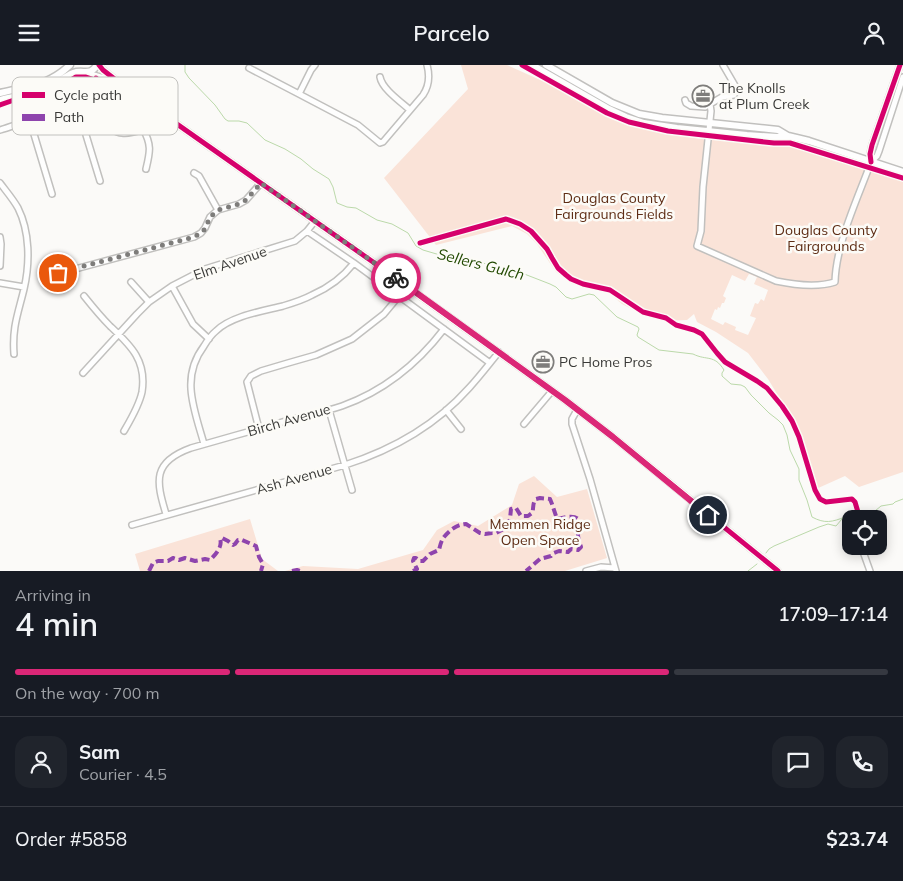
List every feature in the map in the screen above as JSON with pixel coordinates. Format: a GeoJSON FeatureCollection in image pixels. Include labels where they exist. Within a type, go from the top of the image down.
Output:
{"type":"FeatureCollection","features":[{"type":"Feature","properties":{"kind":"main road"},"geometry":{"type":"LineString","coordinates":[[55,77],[70,65]]}},
{"type":"Feature","properties":{"kind":"main road"},"geometry":{"type":"LineString","coordinates":[[76,65],[78,69],[85,72]]}},
{"type":"Feature","properties":{"kind":"main road"},"geometry":{"type":"LineString","coordinates":[[67,77],[74,73],[92,71],[98,65]]}},
{"type":"Feature","properties":{"kind":"main road"},"geometry":{"type":"LineString","coordinates":[[532,65],[609,109],[644,123],[778,137],[788,135]]}},
{"type":"Feature","properties":{"kind":"main road"},"geometry":{"type":"LineString","coordinates":[[546,65],[612,103],[634,112],[662,118],[778,130],[788,135],[903,172]]}},
{"type":"Feature","properties":{"kind":"street"},"geometry":{"type":"LineString","coordinates":[[98,65],[112,77]]}},
{"type":"Feature","properties":{"kind":"street"},"geometry":{"type":"LineString","coordinates":[[298,94],[315,65]]}},
{"type":"Feature","properties":{"kind":"street"},"geometry":{"type":"LineString","coordinates":[[249,68],[358,125],[380,143],[423,95],[429,77],[427,65]]}},
{"type":"Feature","properties":{"kind":"street"},"geometry":{"type":"LineString","coordinates":[[685,100],[691,106],[705,107],[722,97],[734,95],[737,89],[723,65]]}},
{"type":"Feature","properties":{"kind":"street"},"geometry":{"type":"LineString","coordinates":[[710,105],[710,123],[702,187],[701,231],[697,246],[776,281],[787,284],[826,284],[835,282],[836,265],[842,242],[871,161],[872,145],[900,65]]}},
{"type":"Feature","properties":{"kind":"street"},"geometry":{"type":"LineString","coordinates":[[85,72],[101,77]]}},
{"type":"Feature","properties":{"kind":"street"},"geometry":{"type":"LineString","coordinates":[[380,77],[381,83],[410,110]]}},
{"type":"Feature","properties":{"kind":"street"},"geometry":{"type":"LineString","coordinates":[[871,161],[877,156],[879,151],[903,77]]}},
{"type":"Feature","properties":{"kind":"street"},"geometry":{"type":"LineString","coordinates":[[178,124],[578,410],[778,571]]}},
{"type":"Feature","properties":{"kind":"street"},"geometry":{"type":"LineString","coordinates":[[0,130],[12,126]]}},
{"type":"Feature","properties":{"kind":"street"},"geometry":{"type":"LineString","coordinates":[[34,135],[52,194]]}},
{"type":"Feature","properties":{"kind":"street"},"geometry":{"type":"LineString","coordinates":[[86,135],[100,181]]}},
{"type":"Feature","properties":{"kind":"street"},"geometry":{"type":"LineString","coordinates":[[146,135],[150,144],[146,169]]}},
{"type":"Feature","properties":{"kind":"street"},"geometry":{"type":"LineString","coordinates":[[194,173],[199,176],[218,210]]}},
{"type":"Feature","properties":{"kind":"street"},"geometry":{"type":"LineString","coordinates":[[0,183],[17,207],[25,228],[27,267],[15,321],[13,336],[14,354]]}},
{"type":"Feature","properties":{"kind":"street"},"geometry":{"type":"LineString","coordinates":[[54,275],[194,237],[205,229],[210,217],[218,210],[246,200],[261,183]]}},
{"type":"Feature","properties":{"kind":"street","name":"Elm Avenue"},"geometry":{"type":"LineString","coordinates":[[83,373],[149,302],[172,286],[205,269],[296,241],[308,231],[315,221]]}},
{"type":"Feature","properties":{"kind":"street"},"geometry":{"type":"LineString","coordinates":[[308,231],[490,363]]}},
{"type":"Feature","properties":{"kind":"street"},"geometry":{"type":"LineString","coordinates":[[0,237],[0,266]]}},
{"type":"Feature","properties":{"kind":"street"},"geometry":{"type":"LineString","coordinates":[[204,444],[193,404],[191,387],[193,367],[196,356],[216,329],[238,318],[312,296],[334,283],[354,263]]}},
{"type":"Feature","properties":{"kind":"street"},"geometry":{"type":"LineString","coordinates":[[131,282],[149,302]]}},
{"type":"Feature","properties":{"kind":"street"},"geometry":{"type":"LineString","coordinates":[[0,283],[24,287]]}},
{"type":"Feature","properties":{"kind":"street"},"geometry":{"type":"LineString","coordinates":[[172,286],[193,324],[209,339]]}},
{"type":"Feature","properties":{"kind":"street"},"geometry":{"type":"LineString","coordinates":[[84,296],[136,354],[142,372],[142,393],[124,431]]}},
{"type":"Feature","properties":{"kind":"street"},"geometry":{"type":"LineString","coordinates":[[259,429],[247,382],[251,376],[316,355],[352,339],[384,314],[399,296]]}},
{"type":"Feature","properties":{"kind":"street","name":"Birch Avenue"},"geometry":{"type":"LineString","coordinates":[[166,515],[159,483],[163,468],[173,456],[191,448],[358,399],[400,374],[415,362],[444,329]]}},
{"type":"Feature","properties":{"kind":"street","name":"Ash Avenue"},"geometry":{"type":"LineString","coordinates":[[132,525],[345,465],[390,447],[446,410],[468,389],[499,352]]}},
{"type":"Feature","properties":{"kind":"street"},"geometry":{"type":"LineString","coordinates":[[524,424],[552,391]]}},
{"type":"Feature","properties":{"kind":"street"},"geometry":{"type":"LineString","coordinates":[[329,409],[352,490]]}},
{"type":"Feature","properties":{"kind":"street"},"geometry":{"type":"LineString","coordinates":[[446,410],[461,429]]}},
{"type":"Feature","properties":{"kind":"street"},"geometry":{"type":"LineString","coordinates":[[578,410],[572,419],[572,424],[588,471],[615,569],[601,567],[586,571]]}},
{"type":"Feature","properties":{"kind":"street"},"geometry":{"type":"LineString","coordinates":[[864,555],[870,571]]}},
{"type":"Feature","properties":{"kind":"green space"},"geometry":{"type":"Polygon","coordinates":[[[461,65],[507,65],[547,83],[605,115],[622,121],[670,134],[702,139],[788,146],[903,181],[903,472],[859,487],[845,476],[816,489],[806,452],[794,422],[768,379],[748,353],[697,322],[694,314],[687,320],[664,321],[645,316],[622,304],[608,292],[572,284],[556,272],[537,244],[527,234],[512,226],[436,245],[384,178],[468,89],[461,65]],[[749,274],[745,281],[732,275],[723,296],[726,298],[724,303],[717,310],[715,309],[711,319],[723,325],[725,322],[736,327],[735,330],[748,335],[756,318],[750,316],[755,303],[758,304],[761,299],[764,301],[768,290],[754,284],[757,277],[749,274]]]}},
{"type":"Feature","properties":{"kind":"green space","name":"Memmen Ridge Open Space"},"geometry":{"type":"Polygon","coordinates":[[[534,476],[557,497],[587,489],[607,558],[565,571],[285,571],[303,566],[358,569],[423,550],[437,530],[454,521],[478,526],[512,505],[519,484],[534,476]]]}},
{"type":"Feature","properties":{"kind":"green space"},"geometry":{"type":"Polygon","coordinates":[[[250,519],[262,559],[278,571],[140,571],[135,554],[250,519]]]}},
{"type":"Feature","properties":{"kind":"waterway","name":"Sellers Gulch"},"geometry":{"type":"LineString","coordinates":[[185,65],[185,72],[189,78],[215,105],[225,119],[247,123],[265,140],[285,149],[329,179],[337,203],[356,208],[377,220],[392,224],[408,233],[416,246],[423,250],[440,255],[463,257],[496,267],[514,270],[550,284],[566,297],[572,299],[589,294],[594,295],[617,317],[638,327],[638,337],[659,350],[693,354],[717,362],[724,370],[722,376],[731,384],[745,387],[783,425],[790,450],[799,469],[799,480],[812,517],[821,521],[842,518]]}},
{"type":"Feature","properties":{"kind":"waterway","name":"Sellers Gulch"},"geometry":{"type":"LineString","coordinates":[[876,510],[881,506],[893,504],[903,499]]}},
{"type":"Feature","properties":{"kind":"waterway"},"geometry":{"type":"LineString","coordinates":[[766,553],[774,546],[819,527],[828,524],[836,526],[842,519]]}},
{"type":"Feature","properties":{"kind":"waterway"},"geometry":{"type":"LineString","coordinates":[[748,571],[757,564]]}},
{"type":"Feature","properties":{"kind":"marked path"},"geometry":{"type":"LineString","coordinates":[[413,571],[417,569],[413,561],[414,558],[423,561],[430,554],[439,550],[444,537],[456,527],[466,524],[480,533],[496,533],[507,527],[511,509],[516,508],[521,516],[528,516],[532,513],[536,499],[550,499],[557,519],[570,517],[576,518],[580,522],[578,537],[581,547],[578,550],[571,549],[568,552],[559,551],[551,556],[540,559],[526,571]]}},
{"type":"Feature","properties":{"kind":"marked path"},"geometry":{"type":"LineString","coordinates":[[149,571],[153,563],[168,561],[173,558],[179,560],[185,558],[195,561],[210,560],[218,551],[220,539],[222,538],[233,545],[238,540],[242,540],[256,546],[263,564],[261,571]]}},
{"type":"Feature","properties":{"kind":"marked path"},"geometry":{"type":"LineString","coordinates":[[292,571],[300,571]]}},
{"type":"Feature","properties":{"kind":"cycle path"},"geometry":{"type":"LineString","coordinates":[[99,65],[112,77]]}},
{"type":"Feature","properties":{"kind":"cycle path"},"geometry":{"type":"LineString","coordinates":[[522,65],[607,113],[629,122],[668,131],[774,143],[790,143],[903,178]]}},
{"type":"Feature","properties":{"kind":"cycle path"},"geometry":{"type":"LineString","coordinates":[[871,162],[872,145],[900,65]]}},
{"type":"Feature","properties":{"kind":"cycle path"},"geometry":{"type":"LineString","coordinates":[[76,77],[86,77]]}},
{"type":"Feature","properties":{"kind":"cycle path"},"geometry":{"type":"LineString","coordinates":[[0,105],[12,101]]}},
{"type":"Feature","properties":{"kind":"cycle path"},"geometry":{"type":"LineString","coordinates":[[178,125],[565,400],[778,571]]}},
{"type":"Feature","properties":{"kind":"cycle path"},"geometry":{"type":"LineString","coordinates":[[420,243],[506,219],[520,224],[531,231],[547,249],[558,268],[571,279],[583,284],[610,290],[643,312],[666,318],[676,325],[702,334],[725,362],[767,388],[782,406],[792,421],[799,437],[815,490],[820,499],[826,502],[852,499],[857,510]]}},
{"type":"Feature","properties":{"kind":"way so far"},"geometry":{"type":"LineString","coordinates":[[58,273],[194,237],[205,229],[210,217],[218,210],[246,200],[261,183],[396,278]]}},
{"type":"Feature","properties":{"kind":"place","name":"The Knolls at Plum Creek"},"geometry":{"type":"Point","coordinates":[703,96]}},
{"type":"Feature","properties":{"kind":"place","name":"PC Home Pros"},"geometry":{"type":"Point","coordinates":[543,362]}},
{"type":"Feature","properties":{"kind":"route"},"geometry":{"type":"LineString","coordinates":[[396,278],[565,400],[708,515]]}},
{"type":"Feature","properties":{"kind":"park label","name":"Douglas County Fairgrounds Fields"},"geometry":{"type":"Point","coordinates":[614,206]}},
{"type":"Feature","properties":{"kind":"park label","name":"Douglas County Fairgrounds"},"geometry":{"type":"Point","coordinates":[826,238]}}]}
